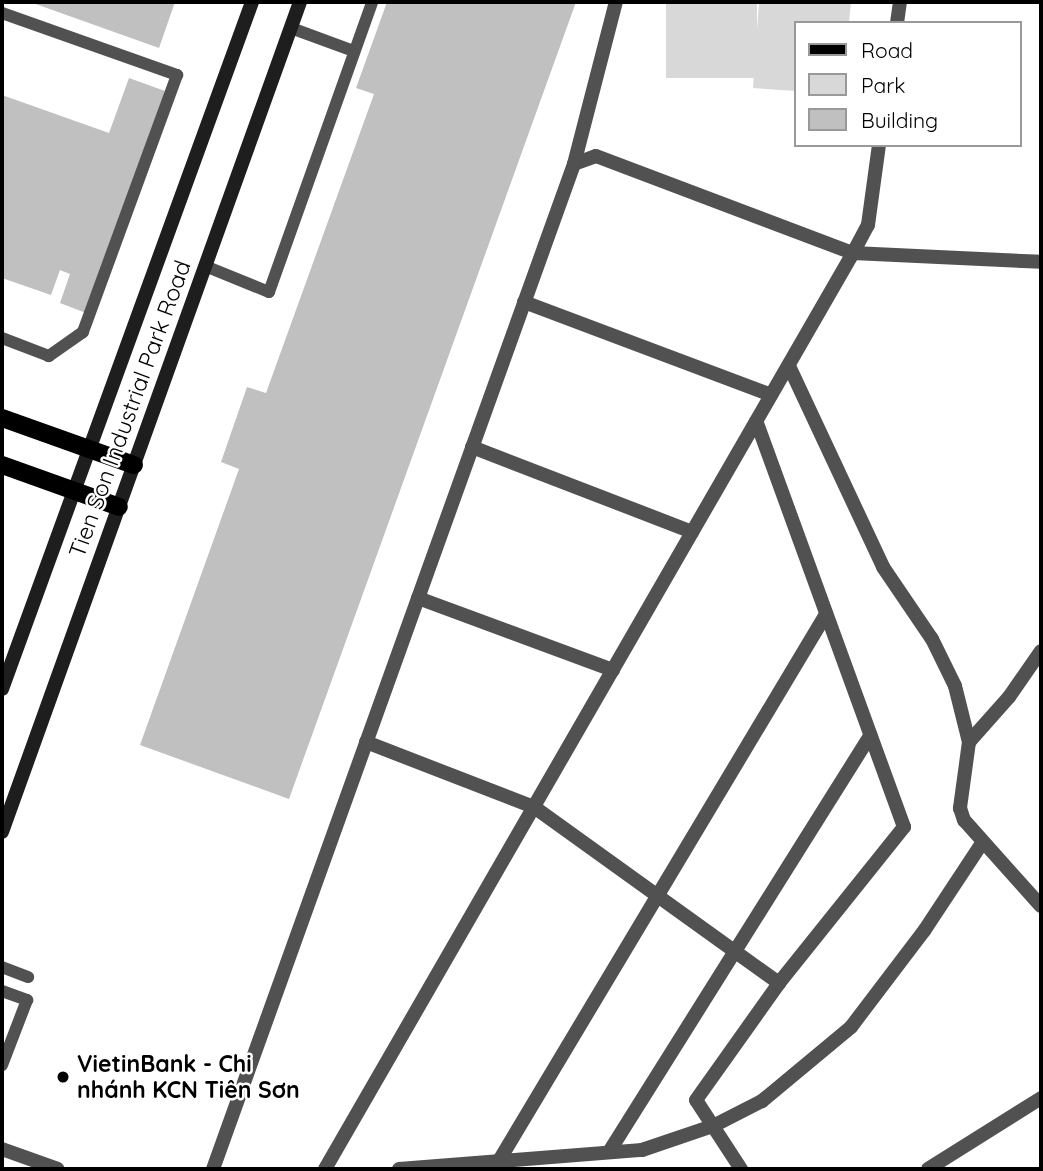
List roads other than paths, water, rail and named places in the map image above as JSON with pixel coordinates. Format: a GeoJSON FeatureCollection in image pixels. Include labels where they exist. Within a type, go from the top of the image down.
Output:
{"type":"FeatureCollection","features":[{"type":"Feature","properties":{"kind":"main road","name":"Tien Son Industrial Park Road"},"geometry":{"type":"LineString","coordinates":[[2,689],[86,449],[252,2]]}},
{"type":"Feature","properties":{"kind":"main road","name":"Tien Son Industrial Park Road"},"geometry":{"type":"LineString","coordinates":[[2,832],[300,2]]}},
{"type":"Feature","properties":{"kind":"main road"},"geometry":{"type":"LineString","coordinates":[[2,418],[134,465]]}},
{"type":"Feature","properties":{"kind":"main road"},"geometry":{"type":"LineString","coordinates":[[2,465],[119,507]]}},
{"type":"Feature","properties":{"kind":"street"},"geometry":{"type":"LineString","coordinates":[[213,1169],[574,164],[616,2]]}},
{"type":"Feature","properties":{"kind":"street"},"geometry":{"type":"LineString","coordinates":[[897,21],[900,2]]}},
{"type":"Feature","properties":{"kind":"street"},"geometry":{"type":"LineString","coordinates":[[325,1169],[853,253],[868,225],[879,147]]}},
{"type":"Feature","properties":{"kind":"street"},"geometry":{"type":"LineString","coordinates":[[574,164],[596,156],[853,253],[1041,262]]}},
{"type":"Feature","properties":{"kind":"street"},"geometry":{"type":"LineString","coordinates":[[524,302],[771,395]]}},
{"type":"Feature","properties":{"kind":"street"},"geometry":{"type":"LineString","coordinates":[[789,366],[883,567],[944,663],[966,719],[968,742],[960,808],[982,843],[1041,906]]}},
{"type":"Feature","properties":{"kind":"street"},"geometry":{"type":"LineString","coordinates":[[741,1169],[696,1100],[779,983],[904,827],[756,421]]}},
{"type":"Feature","properties":{"kind":"street"},"geometry":{"type":"LineString","coordinates":[[472,447],[692,531]]}},
{"type":"Feature","properties":{"kind":"street"},"geometry":{"type":"LineString","coordinates":[[418,598],[613,670]]}},
{"type":"Feature","properties":{"kind":"street"},"geometry":{"type":"LineString","coordinates":[[500,1159],[655,894],[826,614]]}},
{"type":"Feature","properties":{"kind":"street"},"geometry":{"type":"LineString","coordinates":[[968,742],[1009,697],[1041,651]]}},
{"type":"Feature","properties":{"kind":"street"},"geometry":{"type":"LineString","coordinates":[[609,1152],[870,735]]}},
{"type":"Feature","properties":{"kind":"street"},"geometry":{"type":"LineString","coordinates":[[366,742],[534,807],[779,983]]}},
{"type":"Feature","properties":{"kind":"street"},"geometry":{"type":"LineString","coordinates":[[399,1169],[642,1150],[713,1126],[762,1101],[817,1060],[851,1027],[924,931],[982,843]]}},
{"type":"Feature","properties":{"kind":"street"},"geometry":{"type":"LineString","coordinates":[[928,1169],[1041,1098]]}},
{"type":"Feature","properties":{"kind":"street"},"geometry":{"type":"LineString","coordinates":[[2,1149],[58,1169]]}},
{"type":"Feature","properties":{"kind":"lane"},"geometry":{"type":"LineString","coordinates":[[205,266],[269,292],[372,2]]}},
{"type":"Feature","properties":{"kind":"lane"},"geometry":{"type":"LineString","coordinates":[[2,13],[177,75],[83,332],[48,356],[2,338]]}},
{"type":"Feature","properties":{"kind":"lane"},"geometry":{"type":"LineString","coordinates":[[291,28],[354,51]]}},
{"type":"Feature","properties":{"kind":"lane"},"geometry":{"type":"LineString","coordinates":[[2,967],[28,976]]}},
{"type":"Feature","properties":{"kind":"lane"},"geometry":{"type":"LineString","coordinates":[[2,991],[27,1000],[2,1065]]}},
{"type":"Feature","properties":{"kind":"place","name":"VietinBank - Chi nhánh KCN Tiên Sơn"},"geometry":{"type":"Point","coordinates":[63,1077]}}]}
